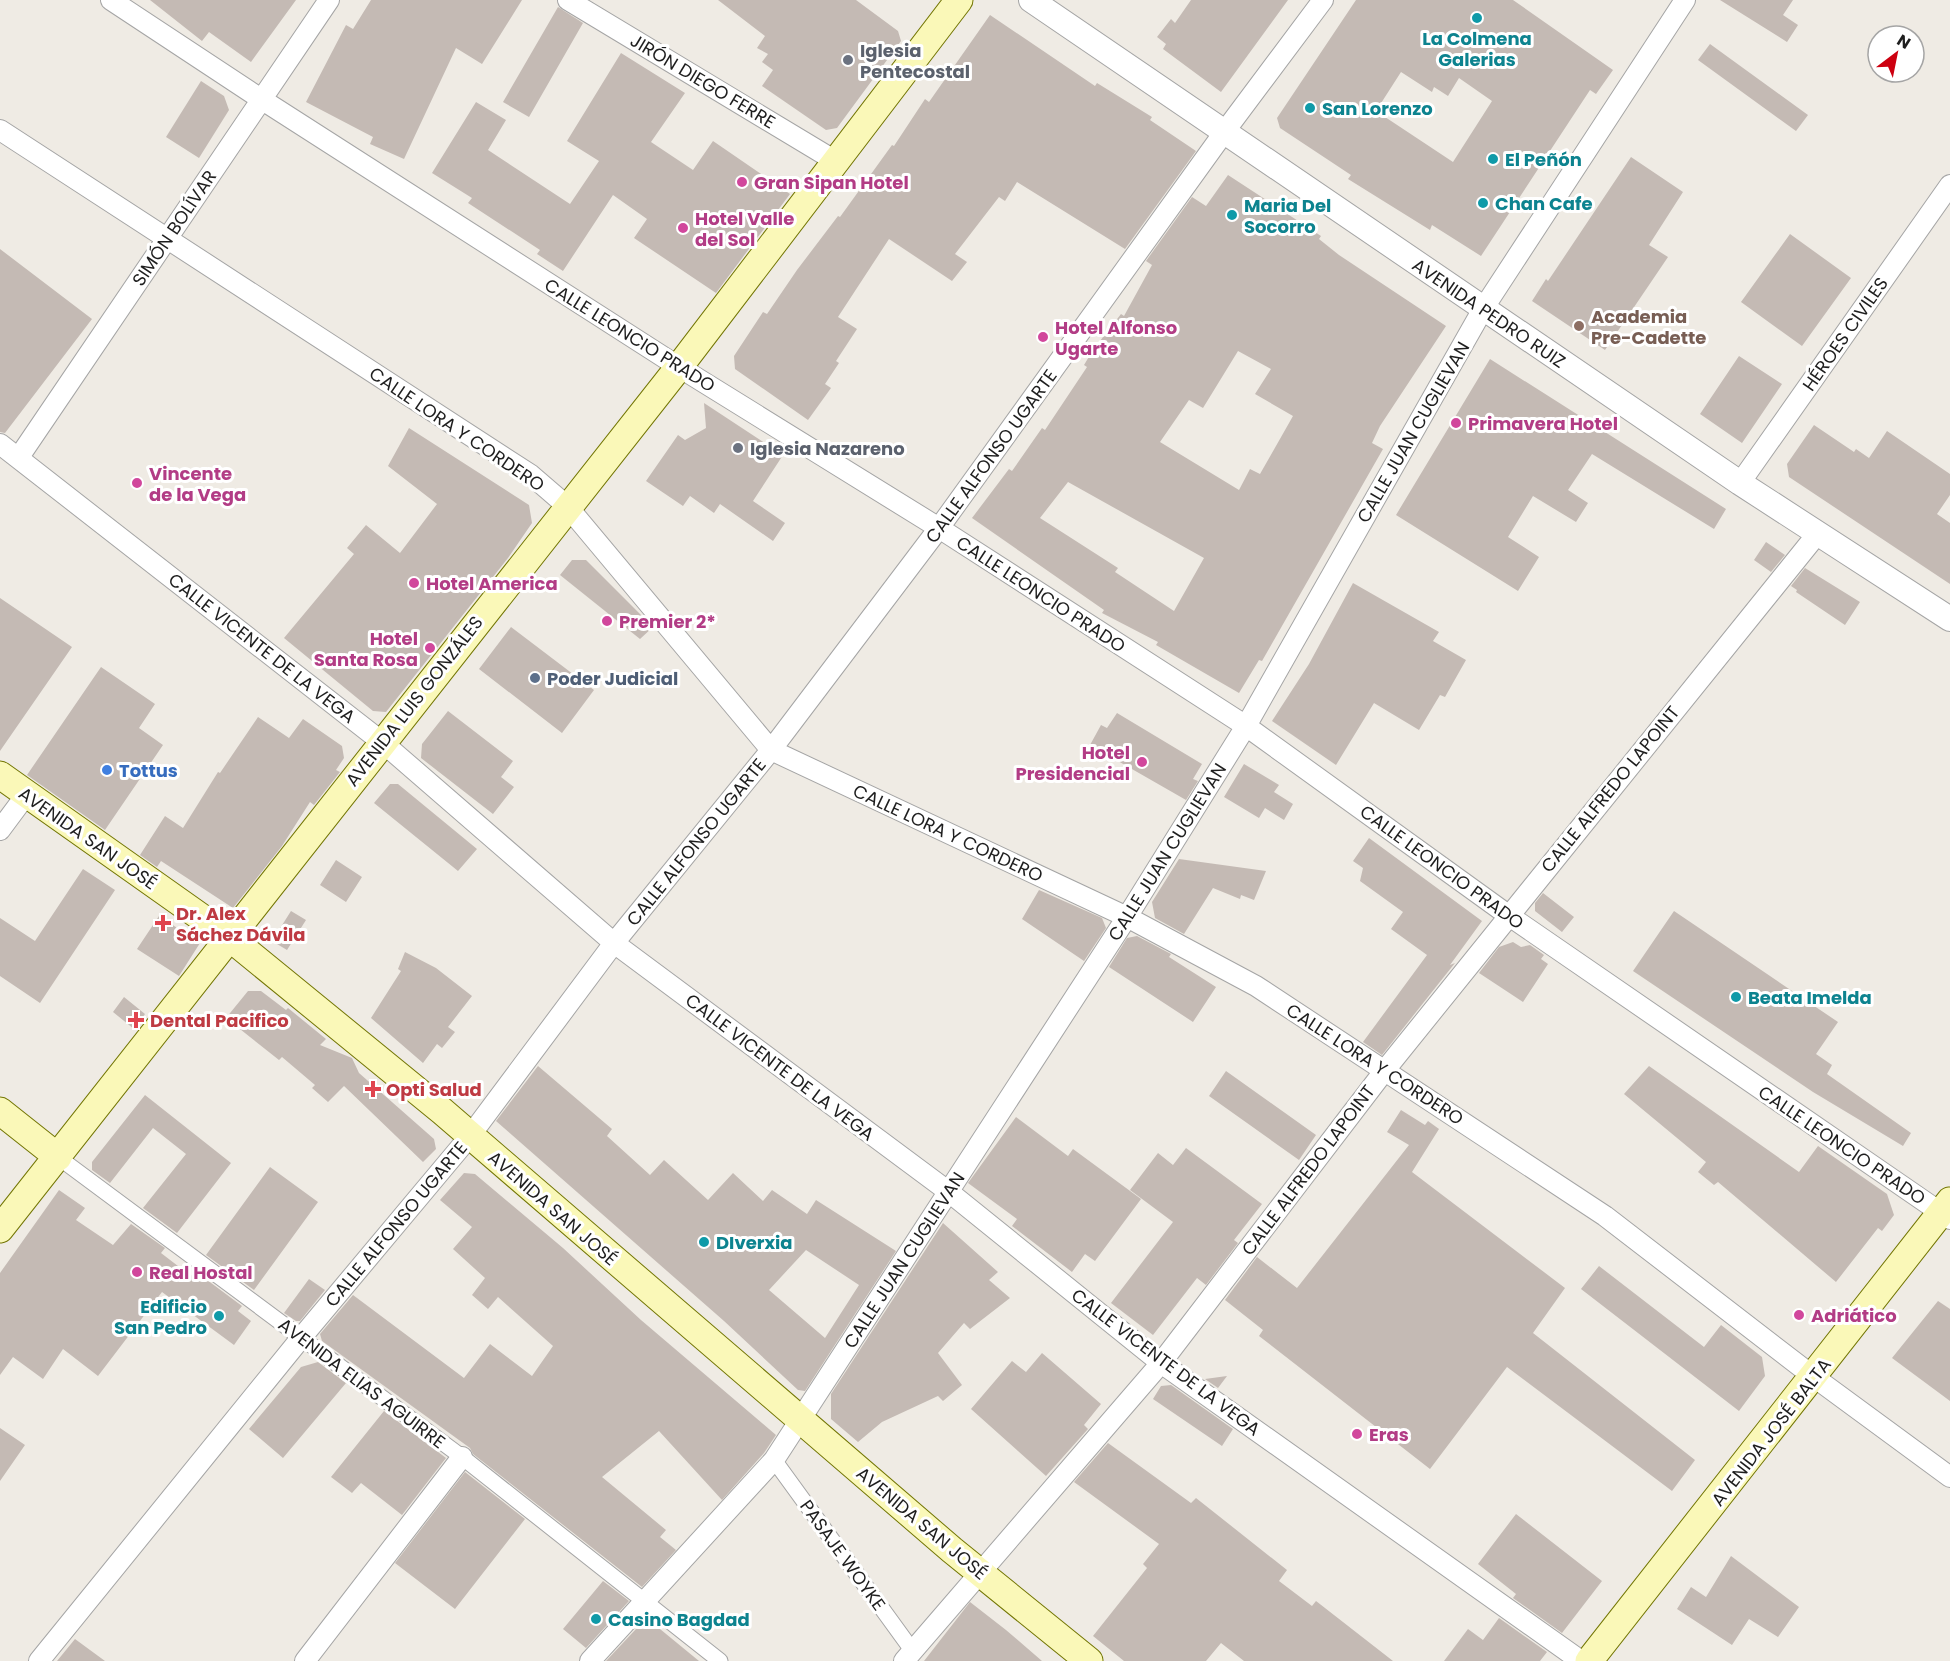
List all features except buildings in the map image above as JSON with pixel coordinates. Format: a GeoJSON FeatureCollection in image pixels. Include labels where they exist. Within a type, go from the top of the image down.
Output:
{"type":"FeatureCollection","features":[{"type":"Feature","properties":{"kind":"main road","name":"AVENIDA LUIS GONZÁLES"},"geometry":{"type":"LineString","coordinates":[[0,1229],[567,506],[679,367],[958,0]]}},
{"type":"Feature","properties":{"kind":"main road","name":"AVENIDA SAN JOSÉ"},"geometry":{"type":"LineString","coordinates":[[0,775],[230,937],[470,1136],[981,1573],[1089,1661]]}},
{"type":"Feature","properties":{"kind":"main road","name":"AVENIDA ELIAS AGUIRRE"},"geometry":{"type":"LineString","coordinates":[[0,1111],[58,1157]]}},
{"type":"Feature","properties":{"kind":"main road","name":"AVENIDA JOSÉ BALTA"},"geometry":{"type":"LineString","coordinates":[[1589,1661],[1947,1211]]}},
{"type":"Feature","properties":{"kind":"street","name":"CALLE LEONCIO PRADO"},"geometry":{"type":"LineString","coordinates":[[111,0],[679,367],[939,528],[1246,726],[1508,915],[1947,1211]]}},
{"type":"Feature","properties":{"kind":"street","name":"SIMÓN BOLÍVAR"},"geometry":{"type":"LineString","coordinates":[[19,457],[329,0]]}},
{"type":"Feature","properties":{"kind":"street","name":"JIRÓN DIEGO FERRE"},"geometry":{"type":"LineString","coordinates":[[568,0],[837,162]]}},
{"type":"Feature","properties":{"kind":"street","name":"AVENIDA PEDRO RUIZ"},"geometry":{"type":"LineString","coordinates":[[1031,0],[1740,483],[1950,619]]}},
{"type":"Feature","properties":{"kind":"street","name":"CALLE ALFONSO UGARTE"},"geometry":{"type":"LineString","coordinates":[[39,1661],[301,1338],[470,1136],[614,943],[771,750],[939,528],[1225,131],[1323,0]]}},
{"type":"Feature","properties":{"kind":"street","name":"CALLE JUAN CUGLIEVAN"},"geometry":{"type":"LineString","coordinates":[[590,1661],[774,1460],[1127,917],[1246,726],[1483,309],[1685,0]]}},
{"type":"Feature","properties":{"kind":"street","name":"CALLE LORA Y CORDERO"},"geometry":{"type":"LineString","coordinates":[[0,130],[531,475],[567,506],[771,750],[1127,917],[1256,986],[1605,1216],[1814,1377],[1950,1477]]}},
{"type":"Feature","properties":{"kind":"street","name":"HÉROES CIVILES"},"geometry":{"type":"LineString","coordinates":[[1740,483],[1950,185]]}},
{"type":"Feature","properties":{"kind":"street","name":"CALLE VICENTE DE LA VEGA"},"geometry":{"type":"LineString","coordinates":[[0,444],[382,742],[614,943],[949,1192],[1161,1363],[1581,1661]]}},
{"type":"Feature","properties":{"kind":"street","name":"CALLE ALFREDO LAPOINT"},"geometry":{"type":"LineString","coordinates":[[908,1655],[1161,1363],[1385,1070],[1818,533]]}},
{"type":"Feature","properties":{"kind":"street"},"geometry":{"type":"LineString","coordinates":[[0,830],[26,795]]}},
{"type":"Feature","properties":{"kind":"street","name":"AVENIDA ELIAS AGUIRRE"},"geometry":{"type":"LineString","coordinates":[[58,1157],[462,1458],[720,1661]]}},
{"type":"Feature","properties":{"kind":"street"},"geometry":{"type":"LineString","coordinates":[[305,1661],[462,1458]]}},
{"type":"Feature","properties":{"kind":"street","name":"PASAJE WOYKE"},"geometry":{"type":"LineString","coordinates":[[774,1460],[908,1655]]}},
{"type":"Feature","properties":{"kind":"place","name":"La Colmena Galerias"},"geometry":{"type":"Point","coordinates":[1477,18]}},
{"type":"Feature","properties":{"kind":"place","name":"Iglesia Pentecostal"},"geometry":{"type":"Point","coordinates":[848,60]}},
{"type":"Feature","properties":{"kind":"place","name":"San Lorenzo"},"geometry":{"type":"Point","coordinates":[1310,108]}},
{"type":"Feature","properties":{"kind":"place","name":"El Peñón"},"geometry":{"type":"Point","coordinates":[1493,159]}},
{"type":"Feature","properties":{"kind":"place","name":"Gran Sipan Hotel"},"geometry":{"type":"Point","coordinates":[742,182]}},
{"type":"Feature","properties":{"kind":"place","name":"Chan Cafe"},"geometry":{"type":"Point","coordinates":[1483,203]}},
{"type":"Feature","properties":{"kind":"place","name":"Maria Del Socorro"},"geometry":{"type":"Point","coordinates":[1232,215]}},
{"type":"Feature","properties":{"kind":"place","name":"Hotel Valle del Sol"},"geometry":{"type":"Point","coordinates":[683,228]}},
{"type":"Feature","properties":{"kind":"place","name":"Academia Pre-Cadette"},"geometry":{"type":"Point","coordinates":[1579,326]}},
{"type":"Feature","properties":{"kind":"place","name":"Hotel Alfonso Ugarte"},"geometry":{"type":"Point","coordinates":[1043,337]}},
{"type":"Feature","properties":{"kind":"place","name":"Primavera Hotel"},"geometry":{"type":"Point","coordinates":[1456,423]}},
{"type":"Feature","properties":{"kind":"place","name":"Iglesia Nazareno"},"geometry":{"type":"Point","coordinates":[738,448]}},
{"type":"Feature","properties":{"kind":"place","name":"Vincente de la Vega"},"geometry":{"type":"Point","coordinates":[137,483]}},
{"type":"Feature","properties":{"kind":"place","name":"Hotel America"},"geometry":{"type":"Point","coordinates":[414,583]}},
{"type":"Feature","properties":{"kind":"place","name":"Premier 2*"},"geometry":{"type":"Point","coordinates":[607,621]}},
{"type":"Feature","properties":{"kind":"place","name":"Hotel Santa Rosa"},"geometry":{"type":"Point","coordinates":[430,648]}},
{"type":"Feature","properties":{"kind":"place","name":"Poder Judicial"},"geometry":{"type":"Point","coordinates":[535,678]}},
{"type":"Feature","properties":{"kind":"place","name":"Hotel Presidencial"},"geometry":{"type":"Point","coordinates":[1142,762]}},
{"type":"Feature","properties":{"kind":"place","name":"Tottus"},"geometry":{"type":"Point","coordinates":[107,770]}},
{"type":"Feature","properties":{"kind":"place","name":"Dr. Alex Sáchez Dávila"},"geometry":{"type":"Point","coordinates":[163,923]}},
{"type":"Feature","properties":{"kind":"place","name":"Beata Imelda"},"geometry":{"type":"Point","coordinates":[1736,997]}},
{"type":"Feature","properties":{"kind":"place","name":"Dental Pacifico"},"geometry":{"type":"Point","coordinates":[136,1020]}},
{"type":"Feature","properties":{"kind":"place","name":"Opti Salud"},"geometry":{"type":"Point","coordinates":[373,1089]}},
{"type":"Feature","properties":{"kind":"place","name":"DIverxia"},"geometry":{"type":"Point","coordinates":[704,1242]}},
{"type":"Feature","properties":{"kind":"place","name":"Real Hostal"},"geometry":{"type":"Point","coordinates":[137,1272]}},
{"type":"Feature","properties":{"kind":"place","name":"Adriático"},"geometry":{"type":"Point","coordinates":[1799,1315]}},
{"type":"Feature","properties":{"kind":"place","name":"Edificio San Pedro"},"geometry":{"type":"Point","coordinates":[219,1316]}},
{"type":"Feature","properties":{"kind":"place","name":"Eras"},"geometry":{"type":"Point","coordinates":[1357,1434]}},
{"type":"Feature","properties":{"kind":"place","name":"Casino Bagdad"},"geometry":{"type":"Point","coordinates":[596,1619]}}]}
